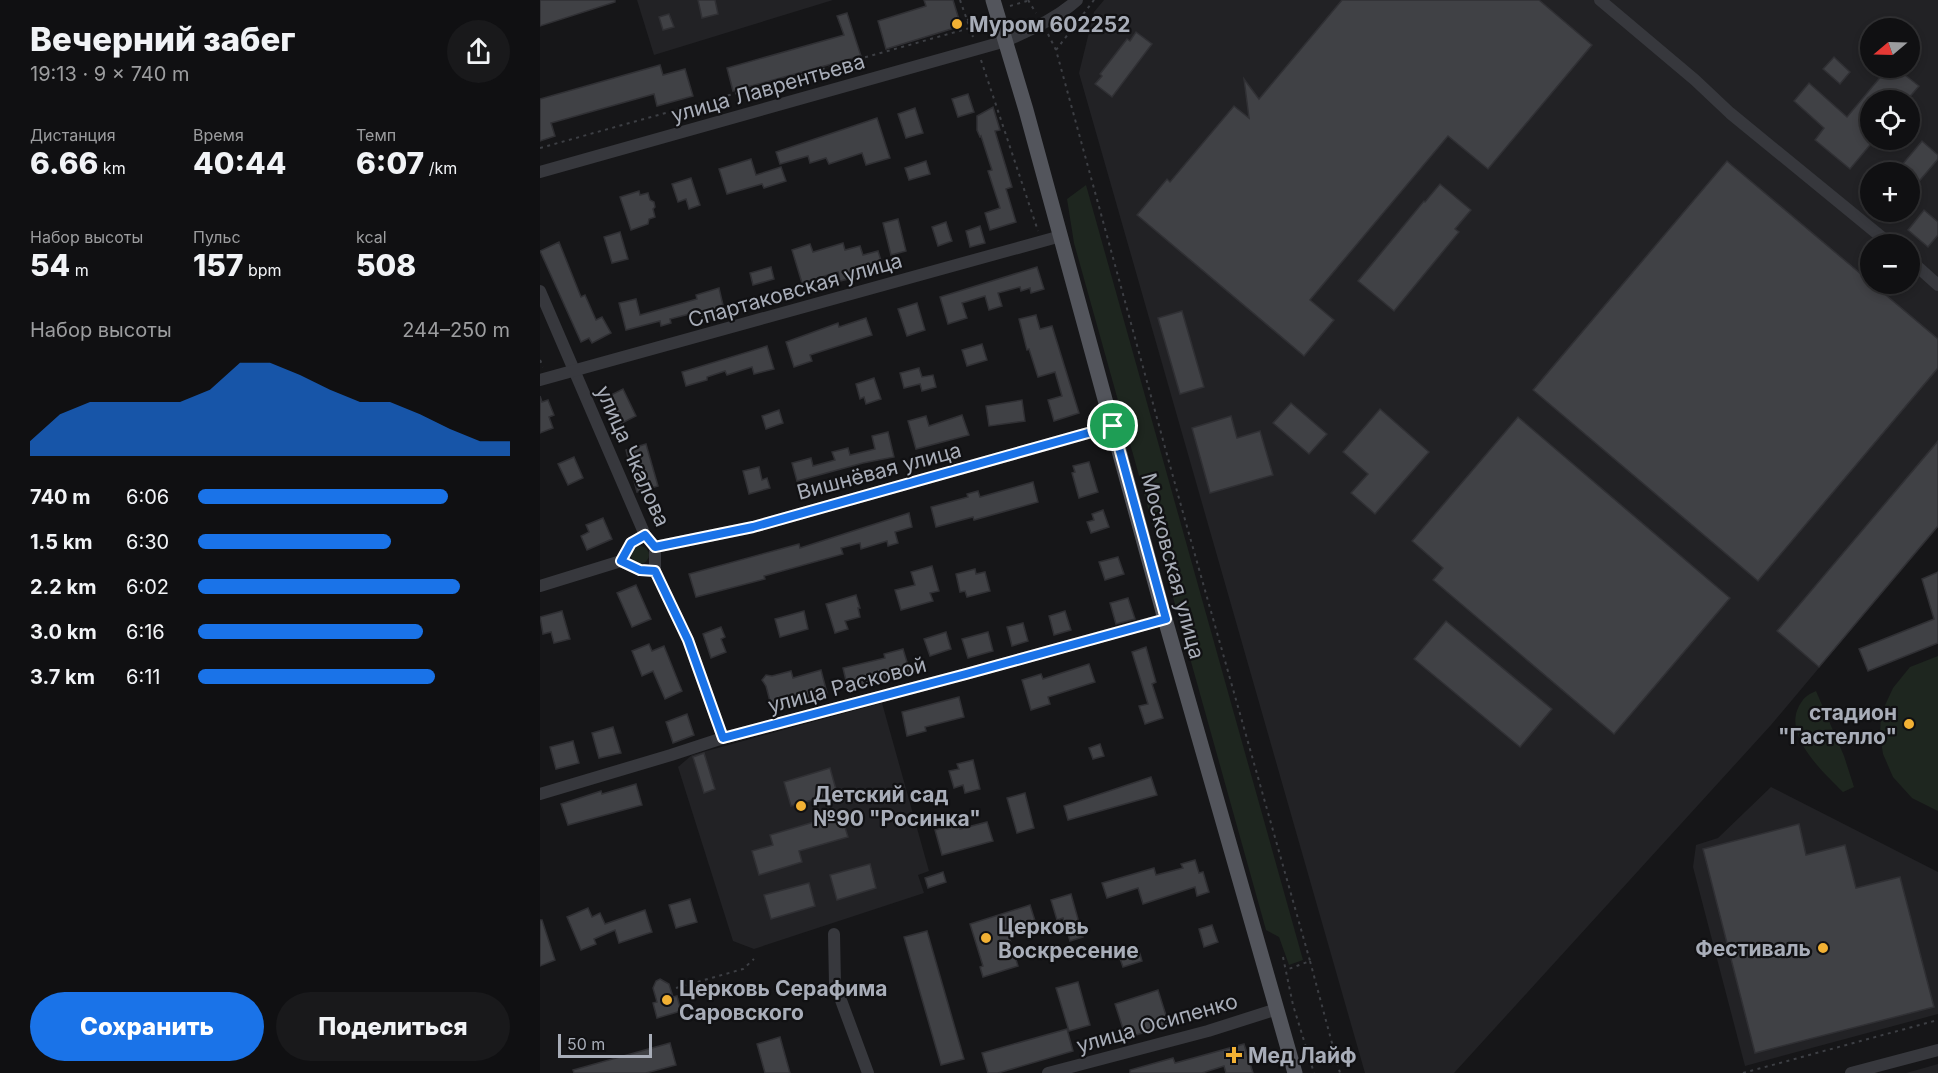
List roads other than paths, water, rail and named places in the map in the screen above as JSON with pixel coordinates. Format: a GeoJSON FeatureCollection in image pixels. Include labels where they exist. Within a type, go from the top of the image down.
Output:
{"type":"FeatureCollection","features":[{"type":"Feature","properties":{"kind":"main road","name":"Московская улица"},"geometry":{"type":"LineString","coordinates":[[993,0],[1295,1073]]}},
{"type":"Feature","properties":{"kind":"street","name":"улица Лаврентьева"},"geometry":{"type":"LineString","coordinates":[[540,172],[1006,41],[1044,24],[1064,12],[1077,0]]}},
{"type":"Feature","properties":{"kind":"street"},"geometry":{"type":"LineString","coordinates":[[1600,0],[1730,112],[1878,234]]}},
{"type":"Feature","properties":{"kind":"street","name":"Спартаковская улица"},"geometry":{"type":"LineString","coordinates":[[540,380],[1061,236]]}},
{"type":"Feature","properties":{"kind":"street"},"geometry":{"type":"LineString","coordinates":[[1920,269],[1938,285]]}},
{"type":"Feature","properties":{"kind":"street","name":"улица Чкалова"},"geometry":{"type":"LineString","coordinates":[[540,291],[645,535],[655,547],[655,571],[688,640],[723,738]]}},
{"type":"Feature","properties":{"kind":"street","name":"Вишнёвая улица"},"geometry":{"type":"LineString","coordinates":[[655,547],[753,527],[1113,426]]}},
{"type":"Feature","properties":{"kind":"street"},"geometry":{"type":"LineString","coordinates":[[621,561],[631,543],[645,535]]}},
{"type":"Feature","properties":{"kind":"street"},"geometry":{"type":"LineString","coordinates":[[540,586],[621,561],[640,570],[655,571]]}},
{"type":"Feature","properties":{"kind":"street","name":"улица Расковой"},"geometry":{"type":"LineString","coordinates":[[540,794],[723,738],[1166,619]]}},
{"type":"Feature","properties":{"kind":"street"},"geometry":{"type":"LineString","coordinates":[[834,934],[836,984],[868,1073]]}},
{"type":"Feature","properties":{"kind":"street","name":"улица Осипенко"},"geometry":{"type":"LineString","coordinates":[[1048,1073],[1208,1031],[1277,1009]]}},
{"type":"Feature","properties":{"kind":"street"},"geometry":{"type":"LineString","coordinates":[[1851,1073],[1938,1050]]}},
{"type":"Feature","properties":{"kind":"place","name":"Муром 602252"},"geometry":{"type":"Point","coordinates":[957,24]}},
{"type":"Feature","properties":{"kind":"place","name":"стадион \"Гастелло\""},"geometry":{"type":"Point","coordinates":[1909,724]}},
{"type":"Feature","properties":{"kind":"place","name":"Детский сад №90 \"Росинка\""},"geometry":{"type":"Point","coordinates":[801,806]}},
{"type":"Feature","properties":{"kind":"place","name":"Церковь Воскресение"},"geometry":{"type":"Point","coordinates":[986,938]}},
{"type":"Feature","properties":{"kind":"place","name":"Фестиваль"},"geometry":{"type":"Point","coordinates":[1823,948]}},
{"type":"Feature","properties":{"kind":"place","name":"Церковь Серафима Саровского"},"geometry":{"type":"Point","coordinates":[667,1000]}},
{"type":"Feature","properties":{"kind":"place","name":"Мед Лайф"},"geometry":{"type":"Point","coordinates":[1234,1055]}}]}
